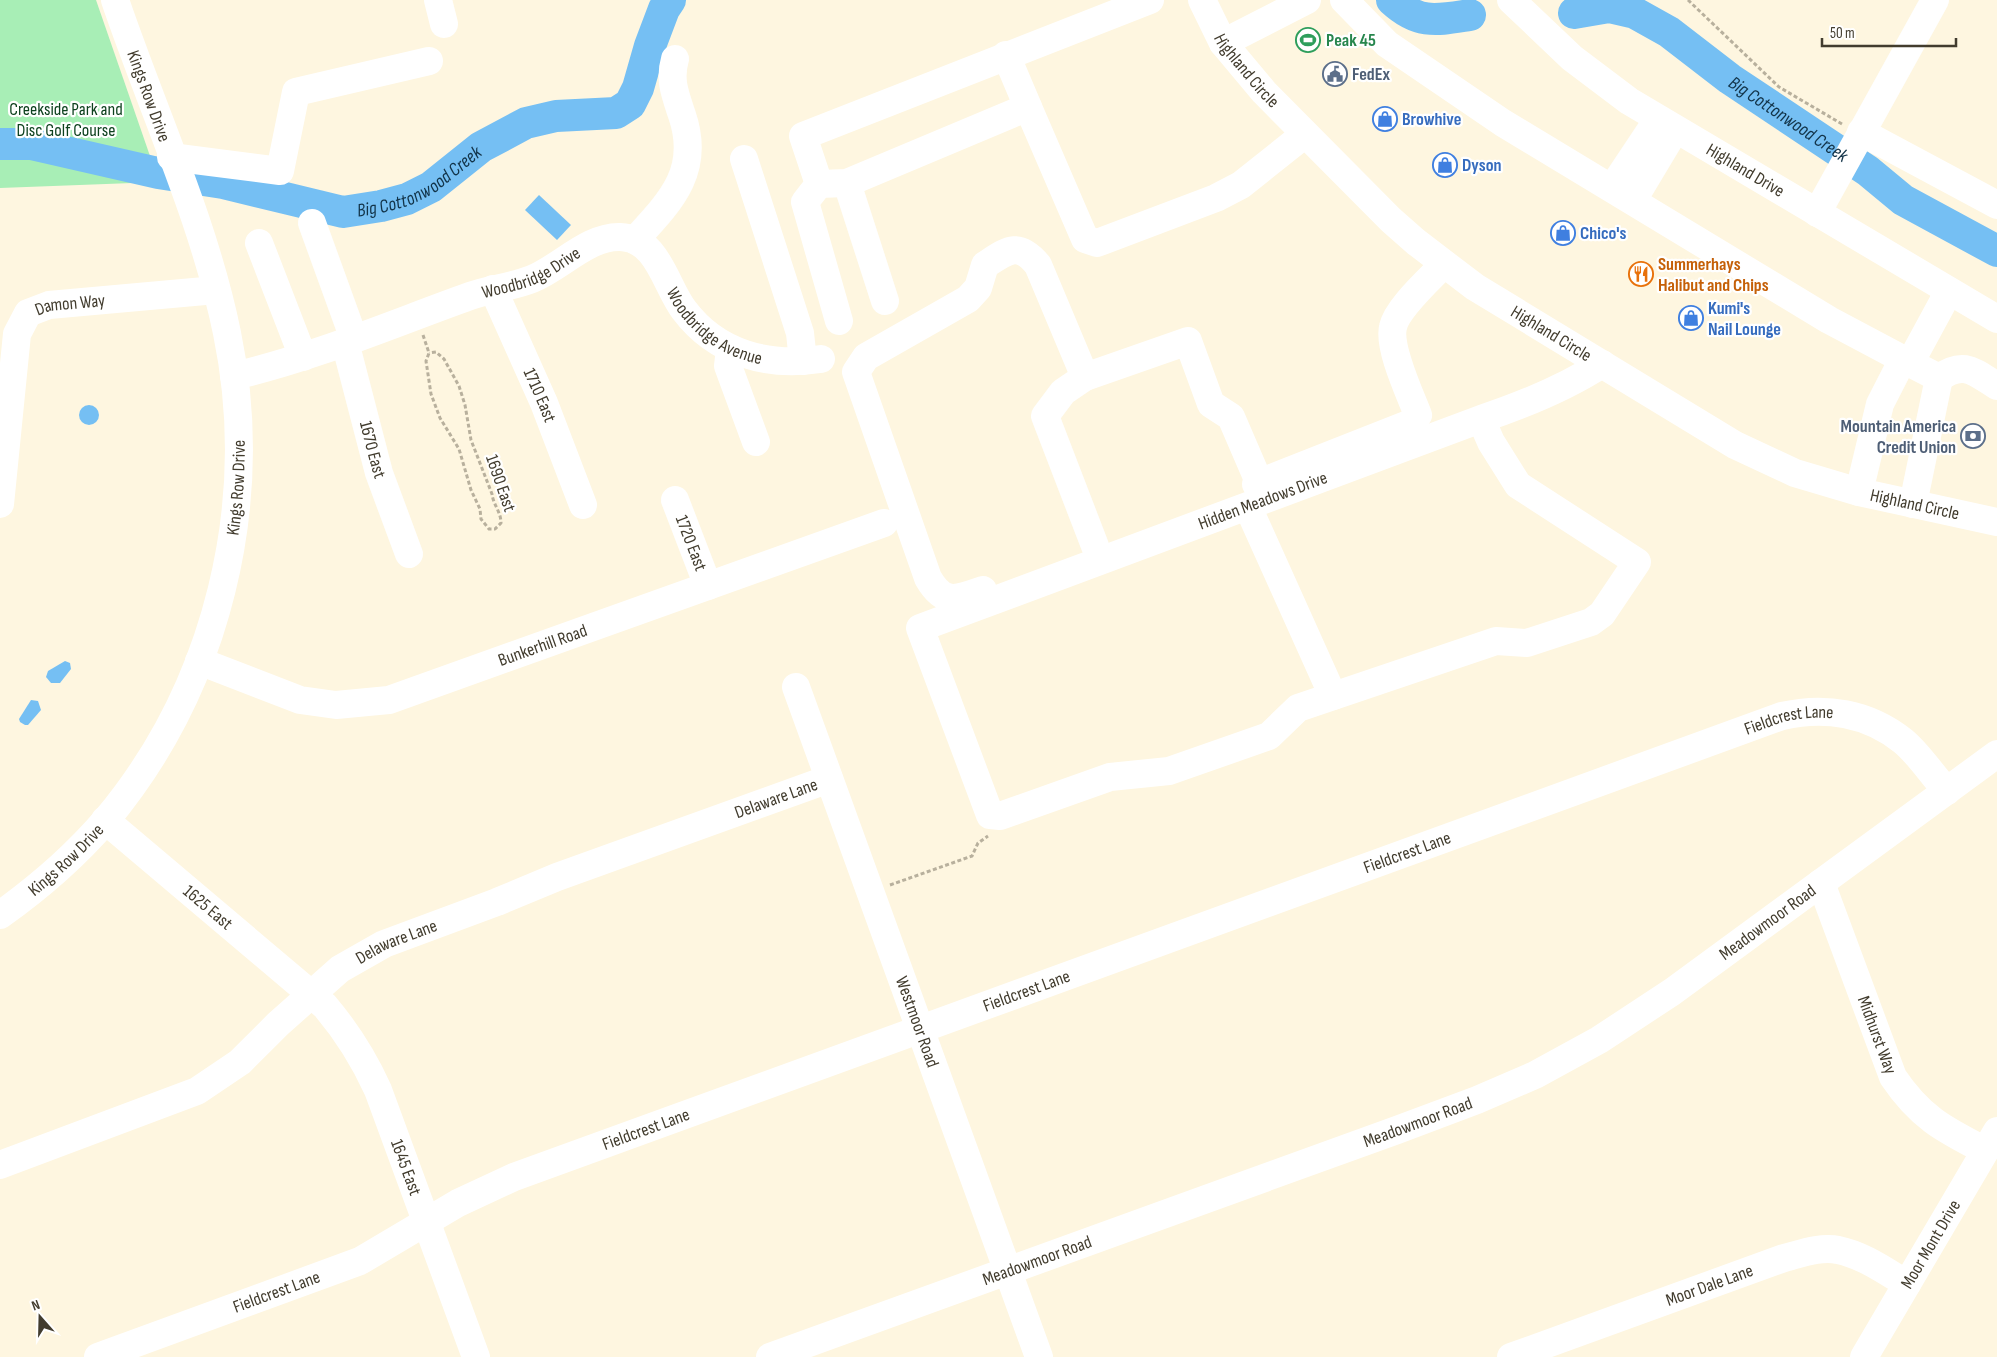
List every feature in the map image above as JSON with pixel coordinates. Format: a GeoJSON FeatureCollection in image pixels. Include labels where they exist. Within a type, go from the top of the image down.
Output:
{"type":"FeatureCollection","features":[{"type":"Feature","properties":{"kind":"street","name":"Kings Row Drive"},"geometry":{"type":"LineString","coordinates":[[0,915],[47,879],[105,820],[141,771],[167,730],[199,661],[226,572],[237,505],[239,437],[234,376],[216,290],[197,229],[115,0]]}},
{"type":"Feature","properties":{"kind":"street"},"geometry":{"type":"LineString","coordinates":[[819,184],[803,136],[1150,0]]}},
{"type":"Feature","properties":{"kind":"street","name":"Highland Circle"},"geometry":{"type":"LineString","coordinates":[[1202,0],[1223,44],[1264,92],[1305,134],[1391,220],[1444,264],[1504,305],[1735,445],[1795,473],[1859,492],[1997,522]]}},
{"type":"Feature","properties":{"kind":"street"},"geometry":{"type":"LineString","coordinates":[[1223,44],[1276,7],[1307,0]]}},
{"type":"Feature","properties":{"kind":"street"},"geometry":{"type":"LineString","coordinates":[[1344,0],[1387,44],[1503,123],[1829,320],[1939,378]]}},
{"type":"Feature","properties":{"kind":"street","name":"Highland Drive"},"geometry":{"type":"LineString","coordinates":[[1511,0],[1572,58],[1667,125],[1997,319]]}},
{"type":"Feature","properties":{"kind":"street"},"geometry":{"type":"LineString","coordinates":[[1817,213],[1935,0]]}},
{"type":"Feature","properties":{"kind":"street"},"geometry":{"type":"LineString","coordinates":[[1006,55],[1085,239],[1097,243],[1216,198],[1241,185],[1305,134]]}},
{"type":"Feature","properties":{"kind":"street"},"geometry":{"type":"LineString","coordinates":[[635,240],[668,203],[681,183],[685,172],[688,138],[672,80],[675,58]]}},
{"type":"Feature","properties":{"kind":"street"},"geometry":{"type":"LineString","coordinates":[[171,157],[280,171],[296,92],[429,61]]}},
{"type":"Feature","properties":{"kind":"street"},"geometry":{"type":"LineString","coordinates":[[839,321],[804,202],[819,184],[847,183],[1028,107]]}},
{"type":"Feature","properties":{"kind":"street"},"geometry":{"type":"LineString","coordinates":[[1622,194],[1667,125]]}},
{"type":"Feature","properties":{"kind":"street"},"geometry":{"type":"LineString","coordinates":[[1861,132],[1997,205]]}},
{"type":"Feature","properties":{"kind":"street","name":"Woodbridge Avenue"},"geometry":{"type":"LineString","coordinates":[[635,240],[653,255],[684,310],[704,332],[730,349],[765,360],[812,360],[800,333],[744,159]]}},
{"type":"Feature","properties":{"kind":"street"},"geometry":{"type":"LineString","coordinates":[[847,183],[885,301]]}},
{"type":"Feature","properties":{"kind":"street","name":"1670 East"},"geometry":{"type":"LineString","coordinates":[[312,223],[349,341],[378,468],[409,554]]}},
{"type":"Feature","properties":{"kind":"street","name":"Woodbridge Drive"},"geometry":{"type":"LineString","coordinates":[[234,376],[303,357],[493,289],[532,279],[605,239],[620,237],[635,240]]}},
{"type":"Feature","properties":{"kind":"street"},"geometry":{"type":"LineString","coordinates":[[259,243],[303,357]]}},
{"type":"Feature","properties":{"kind":"street"},"geometry":{"type":"LineString","coordinates":[[1085,377],[1038,265],[1028,252],[1021,250],[1006,253],[985,265],[978,288],[968,299],[866,358],[856,372],[928,578],[940,594],[957,599],[1095,546],[1254,494],[1411,423],[1418,415],[1394,348],[1393,325],[1400,313],[1444,264]]}},
{"type":"Feature","properties":{"kind":"street","name":"1710 East"},"geometry":{"type":"LineString","coordinates":[[493,289],[544,403],[583,504]]}},
{"type":"Feature","properties":{"kind":"street","name":"Damon Way"},"geometry":{"type":"LineString","coordinates":[[0,504],[17,334],[28,313],[49,305],[216,290]]}},
{"type":"Feature","properties":{"kind":"street"},"geometry":{"type":"LineString","coordinates":[[1859,492],[1880,404],[1949,291]]}},
{"type":"Feature","properties":{"kind":"street"},"geometry":{"type":"LineString","coordinates":[[1095,546],[1045,416],[1062,392],[1085,377],[1188,342],[1210,404],[1231,417],[1254,494],[1332,696]]}},
{"type":"Feature","properties":{"kind":"street"},"geometry":{"type":"LineString","coordinates":[[730,349],[728,366],[756,442]]}},
{"type":"Feature","properties":{"kind":"street","name":"Hidden Meadows Drive"},"geometry":{"type":"LineString","coordinates":[[996,817],[990,815],[985,807],[920,628],[1254,494],[1481,419],[1574,381],[1602,364]]}},
{"type":"Feature","properties":{"kind":"street"},"geometry":{"type":"LineString","coordinates":[[1913,504],[1939,378],[1951,369],[1966,368],[1997,386]]}},
{"type":"Feature","properties":{"kind":"street"},"geometry":{"type":"LineString","coordinates":[[996,817],[1110,777],[1169,771],[1269,736],[1293,711],[1332,696],[1496,641],[1527,643],[1591,622],[1602,614],[1637,562],[1530,494],[1518,484],[1491,442],[1481,419]]}},
{"type":"Feature","properties":{"kind":"street","name":"1720 East"},"geometry":{"type":"LineString","coordinates":[[675,500],[708,586]]}},
{"type":"Feature","properties":{"kind":"street","name":"Bunkerhill Road"},"geometry":{"type":"LineString","coordinates":[[199,661],[300,700],[336,705],[371,704],[406,696],[884,523]]}},
{"type":"Feature","properties":{"kind":"street","name":"Westmoor Road"},"geometry":{"type":"LineString","coordinates":[[796,687],[1039,1357]]}},
{"type":"Feature","properties":{"kind":"street","name":"Fieldcrest Lane"},"geometry":{"type":"LineString","coordinates":[[98,1357],[360,1261],[481,1191],[514,1177],[1727,736],[1798,712],[1835,712],[1862,717],[1883,727],[1904,742],[1947,791]]}},
{"type":"Feature","properties":{"kind":"street","name":"Meadowmoor Road"},"geometry":{"type":"LineString","coordinates":[[770,1357],[1398,1130],[1477,1100],[1535,1074],[1599,1040],[1672,992],[1997,754]]}},
{"type":"Feature","properties":{"kind":"street","name":"Delaware Lane"},"geometry":{"type":"LineString","coordinates":[[0,1165],[198,1091],[240,1062],[310,994],[350,962],[396,939],[497,902],[556,877],[829,780]]}},
{"type":"Feature","properties":{"kind":"street","name":"1625 East"},"geometry":{"type":"LineString","coordinates":[[105,820],[310,994]]}},
{"type":"Feature","properties":{"kind":"street","name":"Midhurst Way"},"geometry":{"type":"LineString","coordinates":[[1821,883],[1893,1078],[1910,1102],[1943,1129],[1991,1140]]}},
{"type":"Feature","properties":{"kind":"street","name":"1645 East"},"geometry":{"type":"LineString","coordinates":[[310,994],[325,1006],[342,1026],[368,1067],[427,1221],[476,1357]]}},
{"type":"Feature","properties":{"kind":"street","name":"Moor Mont Drive"},"geometry":{"type":"LineString","coordinates":[[1864,1357],[1991,1140]]}},
{"type":"Feature","properties":{"kind":"street","name":"Moor Dale Lane"},"geometry":{"type":"LineString","coordinates":[[1511,1357],[1784,1258],[1811,1251],[1836,1249],[1846,1252],[1864,1259],[1907,1284]]}},
{"type":"Feature","properties":{"kind":"path"},"geometry":{"type":"LineString","coordinates":[[1688,0],[1779,87],[1839,123],[1861,132]]}},
{"type":"Feature","properties":{"kind":"path","name":"1690 East"},"geometry":{"type":"LineString","coordinates":[[422,334],[429,353],[426,361],[430,394],[440,418],[459,449],[471,490],[480,509],[482,522],[489,529],[495,529],[500,523],[500,516],[492,501],[471,440],[465,405],[459,386],[444,359],[436,352],[429,353]]}},
{"type":"Feature","properties":{"kind":"path"},"geometry":{"type":"LineString","coordinates":[[885,887],[972,856],[978,843],[991,831],[996,817]]}},
{"type":"Feature","properties":{"kind":"green space","name":"Creekside Park and Disc Golf Course"},"geometry":{"type":"Polygon","coordinates":[[[0,0],[96,0],[159,182],[0,188],[0,0]]]}},
{"type":"Feature","properties":{"kind":"water"},"geometry":{"type":"Polygon","coordinates":[[[539,195],[571,225],[557,240],[525,210],[539,195]]]}},
{"type":"Feature","properties":{"kind":"water"},"geometry":{"type":"Polygon","coordinates":[[[89,405],[96,408],[99,415],[96,422],[89,425],[82,422],[79,415],[82,408],[89,405]]]}},
{"type":"Feature","properties":{"kind":"water"},"geometry":{"type":"Polygon","coordinates":[[[65,661],[70,663],[71,669],[60,683],[51,683],[46,677],[48,671],[65,661]]]}},
{"type":"Feature","properties":{"kind":"water"},"geometry":{"type":"Polygon","coordinates":[[[31,700],[38,701],[41,710],[28,725],[25,725],[19,719],[31,700]]]}},
{"type":"Feature","properties":{"kind":"waterway","name":"Big Cottonwood Creek"},"geometry":{"type":"LineString","coordinates":[[0,144],[31,144],[158,173],[223,183],[343,212],[381,206],[407,199],[431,187],[481,147],[526,123],[556,116],[616,113],[630,104],[638,88],[650,46],[664,9],[670,0]]}},
{"type":"Feature","properties":{"kind":"waterway","name":"Big Cottonwood Creek"},"geometry":{"type":"LineString","coordinates":[[1392,0],[1411,14],[1429,19],[1470,15]]}},
{"type":"Feature","properties":{"kind":"waterway","name":"Big Cottonwood Creek"},"geometry":{"type":"LineString","coordinates":[[1574,13],[1609,7],[1635,13],[1669,32],[1730,79],[1868,171],[1903,200],[1997,251]]}},
{"type":"Feature","properties":{"kind":"place","name":"Peak 45"},"geometry":{"type":"Point","coordinates":[1308,40]}},
{"type":"Feature","properties":{"kind":"place","name":"FedEx"},"geometry":{"type":"Point","coordinates":[1335,74]}},
{"type":"Feature","properties":{"kind":"place","name":"Browhive"},"geometry":{"type":"Point","coordinates":[1385,119]}},
{"type":"Feature","properties":{"kind":"place","name":"Dyson"},"geometry":{"type":"Point","coordinates":[1445,165]}},
{"type":"Feature","properties":{"kind":"place","name":"Chico's"},"geometry":{"type":"Point","coordinates":[1563,233]}},
{"type":"Feature","properties":{"kind":"place","name":"Summerhays Halibut and Chips"},"geometry":{"type":"Point","coordinates":[1641,274]}},
{"type":"Feature","properties":{"kind":"place","name":"Kumi's Nail Lounge"},"geometry":{"type":"Point","coordinates":[1691,318]}},
{"type":"Feature","properties":{"kind":"place","name":"Mountain America Credit Union"},"geometry":{"type":"Point","coordinates":[1973,436]}}]}
